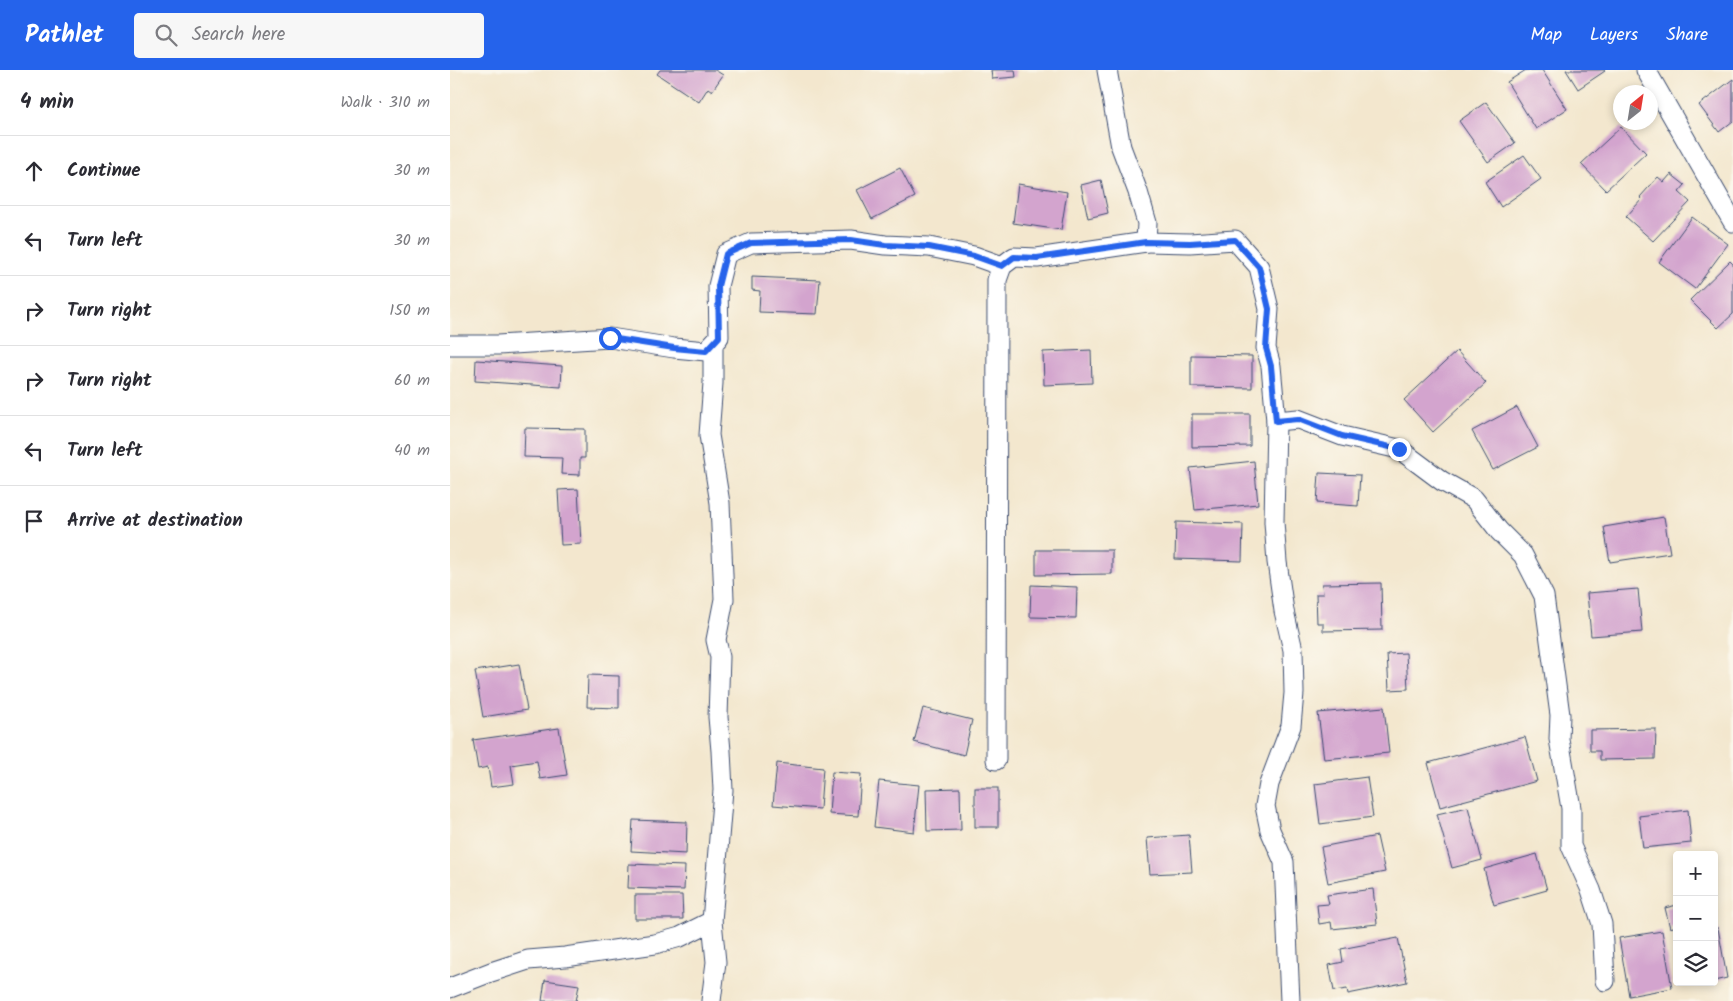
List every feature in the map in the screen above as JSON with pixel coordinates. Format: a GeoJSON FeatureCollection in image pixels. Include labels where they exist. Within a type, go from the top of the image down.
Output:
{"type":"FeatureCollection","features":[{"type":"Feature","properties":{"kind":"street"},"geometry":{"type":"LineString","coordinates":[[1107,70],[1121,146],[1147,223],[1146,242]]}},
{"type":"Feature","properties":{"kind":"street"},"geometry":{"type":"LineString","coordinates":[[1646,70],[1733,222]]}},
{"type":"Feature","properties":{"kind":"street"},"geometry":{"type":"LineString","coordinates":[[450,345],[508,345],[610,338],[706,351],[719,337],[718,286],[726,254],[751,243],[851,240],[885,245],[929,247],[974,256],[1002,266]]}},
{"type":"Feature","properties":{"kind":"street"},"geometry":{"type":"LineString","coordinates":[[996,760],[997,280],[1002,266],[1014,257],[1037,258],[1146,242],[1190,243],[1235,240],[1259,267],[1269,309],[1266,348],[1271,366],[1276,421],[1274,522],[1284,611],[1293,650],[1294,693],[1291,726],[1269,784],[1265,806],[1270,830],[1284,862],[1290,1001]]}},
{"type":"Feature","properties":{"kind":"street"},"geometry":{"type":"LineString","coordinates":[[711,1001],[716,962],[712,921],[723,790],[718,717],[720,657],[716,640],[724,599],[720,503],[709,435],[713,383],[713,344]]}},
{"type":"Feature","properties":{"kind":"street"},"geometry":{"type":"LineString","coordinates":[[1276,421],[1298,419],[1342,436],[1399,449],[1442,481],[1474,499],[1499,532],[1523,555],[1544,596],[1560,715],[1559,740],[1571,808],[1571,846],[1591,890],[1602,924],[1605,981]]}},
{"type":"Feature","properties":{"kind":"street"},"geometry":{"type":"LineString","coordinates":[[450,988],[528,960],[565,957],[655,944],[680,937],[712,921]]}},
{"type":"Feature","properties":{"kind":"building"},"geometry":{"type":"Polygon","coordinates":[[[660,70],[715,70],[723,75],[712,91],[708,88],[699,102],[657,74],[660,70]]]}},
{"type":"Feature","properties":{"kind":"building"},"geometry":{"type":"Polygon","coordinates":[[[991,70],[1015,70],[1016,77],[992,79],[991,70]]]}},
{"type":"Feature","properties":{"kind":"building"},"geometry":{"type":"Polygon","coordinates":[[[1526,70],[1542,70],[1567,109],[1536,129],[1507,82],[1526,70]]]}},
{"type":"Feature","properties":{"kind":"building"},"geometry":{"type":"Polygon","coordinates":[[[1566,70],[1604,70],[1605,71],[1578,89],[1566,70]]]}},
{"type":"Feature","properties":{"kind":"building"},"geometry":{"type":"Polygon","coordinates":[[[1733,79],[1733,121],[1719,132],[1699,105],[1733,79]]]}},
{"type":"Feature","properties":{"kind":"building"},"geometry":{"type":"Polygon","coordinates":[[[1486,102],[1515,143],[1488,162],[1459,121],[1486,102]]]}},
{"type":"Feature","properties":{"kind":"building"},"geometry":{"type":"Polygon","coordinates":[[[1618,130],[1624,130],[1646,153],[1606,190],[1581,164],[1618,130]]]}},
{"type":"Feature","properties":{"kind":"building"},"geometry":{"type":"Polygon","coordinates":[[[1524,155],[1541,179],[1501,207],[1485,182],[1524,155]]]}},
{"type":"Feature","properties":{"kind":"building"},"geometry":{"type":"Polygon","coordinates":[[[900,168],[915,197],[872,219],[857,190],[900,168]]]}},
{"type":"Feature","properties":{"kind":"building"},"geometry":{"type":"Polygon","coordinates":[[[1671,174],[1685,185],[1679,192],[1690,202],[1653,241],[1626,217],[1642,199],[1640,197],[1658,177],[1664,182],[1671,174]]]}},
{"type":"Feature","properties":{"kind":"building"},"geometry":{"type":"Polygon","coordinates":[[[1101,180],[1108,213],[1088,218],[1081,185],[1101,180]]]}},
{"type":"Feature","properties":{"kind":"building"},"geometry":{"type":"Polygon","coordinates":[[[1018,184],[1067,192],[1061,230],[1013,223],[1018,184]]]}},
{"type":"Feature","properties":{"kind":"building"},"geometry":{"type":"Polygon","coordinates":[[[1692,217],[1728,244],[1695,289],[1659,262],[1692,217]]]}},
{"type":"Feature","properties":{"kind":"building"},"geometry":{"type":"Polygon","coordinates":[[[1730,261],[1733,264],[1733,314],[1718,328],[1690,300],[1730,261]]]}},
{"type":"Feature","properties":{"kind":"building"},"geometry":{"type":"Polygon","coordinates":[[[752,277],[820,280],[817,314],[759,312],[760,291],[752,290],[752,277]]]}},
{"type":"Feature","properties":{"kind":"building"},"geometry":{"type":"Polygon","coordinates":[[[1091,350],[1092,383],[1044,385],[1043,352],[1091,350]]]}},
{"type":"Feature","properties":{"kind":"building"},"geometry":{"type":"Polygon","coordinates":[[[1457,351],[1486,383],[1433,432],[1404,400],[1457,351]]]}},
{"type":"Feature","properties":{"kind":"building"},"geometry":{"type":"Polygon","coordinates":[[[1191,355],[1252,356],[1252,388],[1191,387],[1191,355]]]}},
{"type":"Feature","properties":{"kind":"building"},"geometry":{"type":"Polygon","coordinates":[[[476,360],[562,366],[561,387],[475,381],[476,360]]]}},
{"type":"Feature","properties":{"kind":"building"},"geometry":{"type":"Polygon","coordinates":[[[1517,407],[1538,447],[1493,470],[1472,431],[1517,407]]]}},
{"type":"Feature","properties":{"kind":"building"},"geometry":{"type":"Polygon","coordinates":[[[1192,414],[1250,414],[1250,446],[1192,447],[1192,414]]]}},
{"type":"Feature","properties":{"kind":"building"},"geometry":{"type":"Polygon","coordinates":[[[525,428],[585,429],[585,458],[580,458],[580,475],[561,474],[562,458],[524,457],[525,428]]]}},
{"type":"Feature","properties":{"kind":"building"},"geometry":{"type":"Polygon","coordinates":[[[1254,461],[1258,504],[1195,510],[1190,468],[1254,461]]]}},
{"type":"Feature","properties":{"kind":"building"},"geometry":{"type":"Polygon","coordinates":[[[1319,473],[1360,475],[1358,506],[1317,503],[1319,473]]]}},
{"type":"Feature","properties":{"kind":"building"},"geometry":{"type":"Polygon","coordinates":[[[578,489],[581,544],[561,545],[558,490],[578,489]]]}},
{"type":"Feature","properties":{"kind":"building"},"geometry":{"type":"Polygon","coordinates":[[[1664,517],[1670,553],[1610,562],[1604,527],[1664,517]]]}},
{"type":"Feature","properties":{"kind":"building"},"geometry":{"type":"Polygon","coordinates":[[[1176,522],[1243,524],[1242,561],[1175,559],[1176,522]]]}},
{"type":"Feature","properties":{"kind":"building"},"geometry":{"type":"Polygon","coordinates":[[[1036,550],[1112,550],[1112,574],[1036,575],[1036,550]]]}},
{"type":"Feature","properties":{"kind":"building"},"geometry":{"type":"Polygon","coordinates":[[[1381,583],[1382,630],[1323,631],[1323,623],[1317,623],[1316,594],[1323,594],[1322,584],[1381,583]]]}},
{"type":"Feature","properties":{"kind":"building"},"geometry":{"type":"Polygon","coordinates":[[[1031,585],[1077,587],[1076,618],[1030,617],[1031,585]]]}},
{"type":"Feature","properties":{"kind":"building"},"geometry":{"type":"Polygon","coordinates":[[[1638,589],[1642,632],[1591,636],[1587,593],[1638,589]]]}},
{"type":"Feature","properties":{"kind":"building"},"geometry":{"type":"Polygon","coordinates":[[[1406,653],[1408,689],[1389,690],[1387,654],[1406,653]]]}},
{"type":"Feature","properties":{"kind":"building"},"geometry":{"type":"Polygon","coordinates":[[[519,664],[527,710],[483,717],[475,671],[519,664]]]}},
{"type":"Feature","properties":{"kind":"building"},"geometry":{"type":"Polygon","coordinates":[[[588,675],[619,676],[619,708],[587,707],[588,675]]]}},
{"type":"Feature","properties":{"kind":"building"},"geometry":{"type":"Polygon","coordinates":[[[1384,707],[1389,753],[1324,759],[1318,713],[1384,707]]]}},
{"type":"Feature","properties":{"kind":"building"},"geometry":{"type":"Polygon","coordinates":[[[923,708],[972,720],[964,755],[914,742],[923,708]]]}},
{"type":"Feature","properties":{"kind":"building"},"geometry":{"type":"Polygon","coordinates":[[[559,728],[567,775],[540,779],[537,761],[511,765],[514,784],[491,787],[488,767],[478,769],[473,740],[559,728]]]}},
{"type":"Feature","properties":{"kind":"building"},"geometry":{"type":"Polygon","coordinates":[[[1656,729],[1655,759],[1600,760],[1600,751],[1590,751],[1590,730],[1656,729]]]}},
{"type":"Feature","properties":{"kind":"building"},"geometry":{"type":"Polygon","coordinates":[[[1525,737],[1537,781],[1440,807],[1428,763],[1525,737]]]}},
{"type":"Feature","properties":{"kind":"building"},"geometry":{"type":"Polygon","coordinates":[[[777,763],[823,768],[820,809],[773,805],[777,763]]]}},
{"type":"Feature","properties":{"kind":"building"},"geometry":{"type":"Polygon","coordinates":[[[832,772],[861,774],[858,816],[829,814],[832,772]]]}},
{"type":"Feature","properties":{"kind":"building"},"geometry":{"type":"Polygon","coordinates":[[[1367,777],[1373,817],[1320,824],[1315,784],[1367,777]]]}},
{"type":"Feature","properties":{"kind":"building"},"geometry":{"type":"Polygon","coordinates":[[[879,781],[919,785],[914,832],[874,827],[879,781]]]}},
{"type":"Feature","properties":{"kind":"building"},"geometry":{"type":"Polygon","coordinates":[[[960,788],[961,830],[927,831],[926,789],[960,788]]]}},
{"type":"Feature","properties":{"kind":"building"},"geometry":{"type":"Polygon","coordinates":[[[975,788],[998,788],[998,827],[975,827],[975,788]]]}},
{"type":"Feature","properties":{"kind":"building"},"geometry":{"type":"Polygon","coordinates":[[[1468,807],[1482,860],[1452,868],[1437,814],[1468,807]]]}},
{"type":"Feature","properties":{"kind":"building"},"geometry":{"type":"Polygon","coordinates":[[[1688,810],[1691,843],[1643,848],[1639,816],[1688,810]]]}},
{"type":"Feature","properties":{"kind":"building"},"geometry":{"type":"Polygon","coordinates":[[[633,820],[687,822],[686,854],[631,851],[633,820]]]}},
{"type":"Feature","properties":{"kind":"building"},"geometry":{"type":"Polygon","coordinates":[[[1189,835],[1192,872],[1150,874],[1147,838],[1189,835]]]}},
{"type":"Feature","properties":{"kind":"building"},"geometry":{"type":"Polygon","coordinates":[[[1377,836],[1385,872],[1328,883],[1321,847],[1377,836]]]}},
{"type":"Feature","properties":{"kind":"building"},"geometry":{"type":"Polygon","coordinates":[[[1537,854],[1547,890],[1494,905],[1484,869],[1537,854]]]}},
{"type":"Feature","properties":{"kind":"building"},"geometry":{"type":"Polygon","coordinates":[[[629,864],[685,866],[684,890],[628,888],[629,864]]]}},
{"type":"Feature","properties":{"kind":"building"},"geometry":{"type":"Polygon","coordinates":[[[1373,889],[1377,924],[1332,929],[1331,922],[1319,924],[1317,905],[1329,904],[1327,895],[1373,889]]]}},
{"type":"Feature","properties":{"kind":"building"},"geometry":{"type":"Polygon","coordinates":[[[635,895],[682,895],[683,919],[635,919],[635,895]]]}},
{"type":"Feature","properties":{"kind":"building"},"geometry":{"type":"Polygon","coordinates":[[[1673,906],[1673,927],[1670,928],[1665,908],[1673,906]]]}},
{"type":"Feature","properties":{"kind":"building"},"geometry":{"type":"Polygon","coordinates":[[[1718,928],[1727,978],[1718,980],[1718,928]]]}},
{"type":"Feature","properties":{"kind":"building"},"geometry":{"type":"Polygon","coordinates":[[[1662,931],[1672,988],[1629,996],[1619,938],[1662,931]]]}},
{"type":"Feature","properties":{"kind":"building"},"geometry":{"type":"Polygon","coordinates":[[[1398,938],[1407,982],[1348,994],[1347,989],[1334,991],[1329,965],[1343,962],[1341,949],[1398,938]]]}},
{"type":"Feature","properties":{"kind":"building"},"geometry":{"type":"Polygon","coordinates":[[[545,980],[579,985],[576,1001],[542,1001],[545,980]]]}},
{"type":"Feature","properties":{"kind":"route"},"geometry":{"type":"LineString","coordinates":[[610,338],[706,351],[719,337],[718,286],[726,254],[751,243],[851,240],[885,245],[929,247],[974,256],[1002,266],[1014,257],[1037,258],[1146,242],[1190,243],[1235,240],[1259,267],[1269,309],[1266,348],[1271,366],[1276,421],[1298,419],[1342,436],[1399,449]]}}]}
